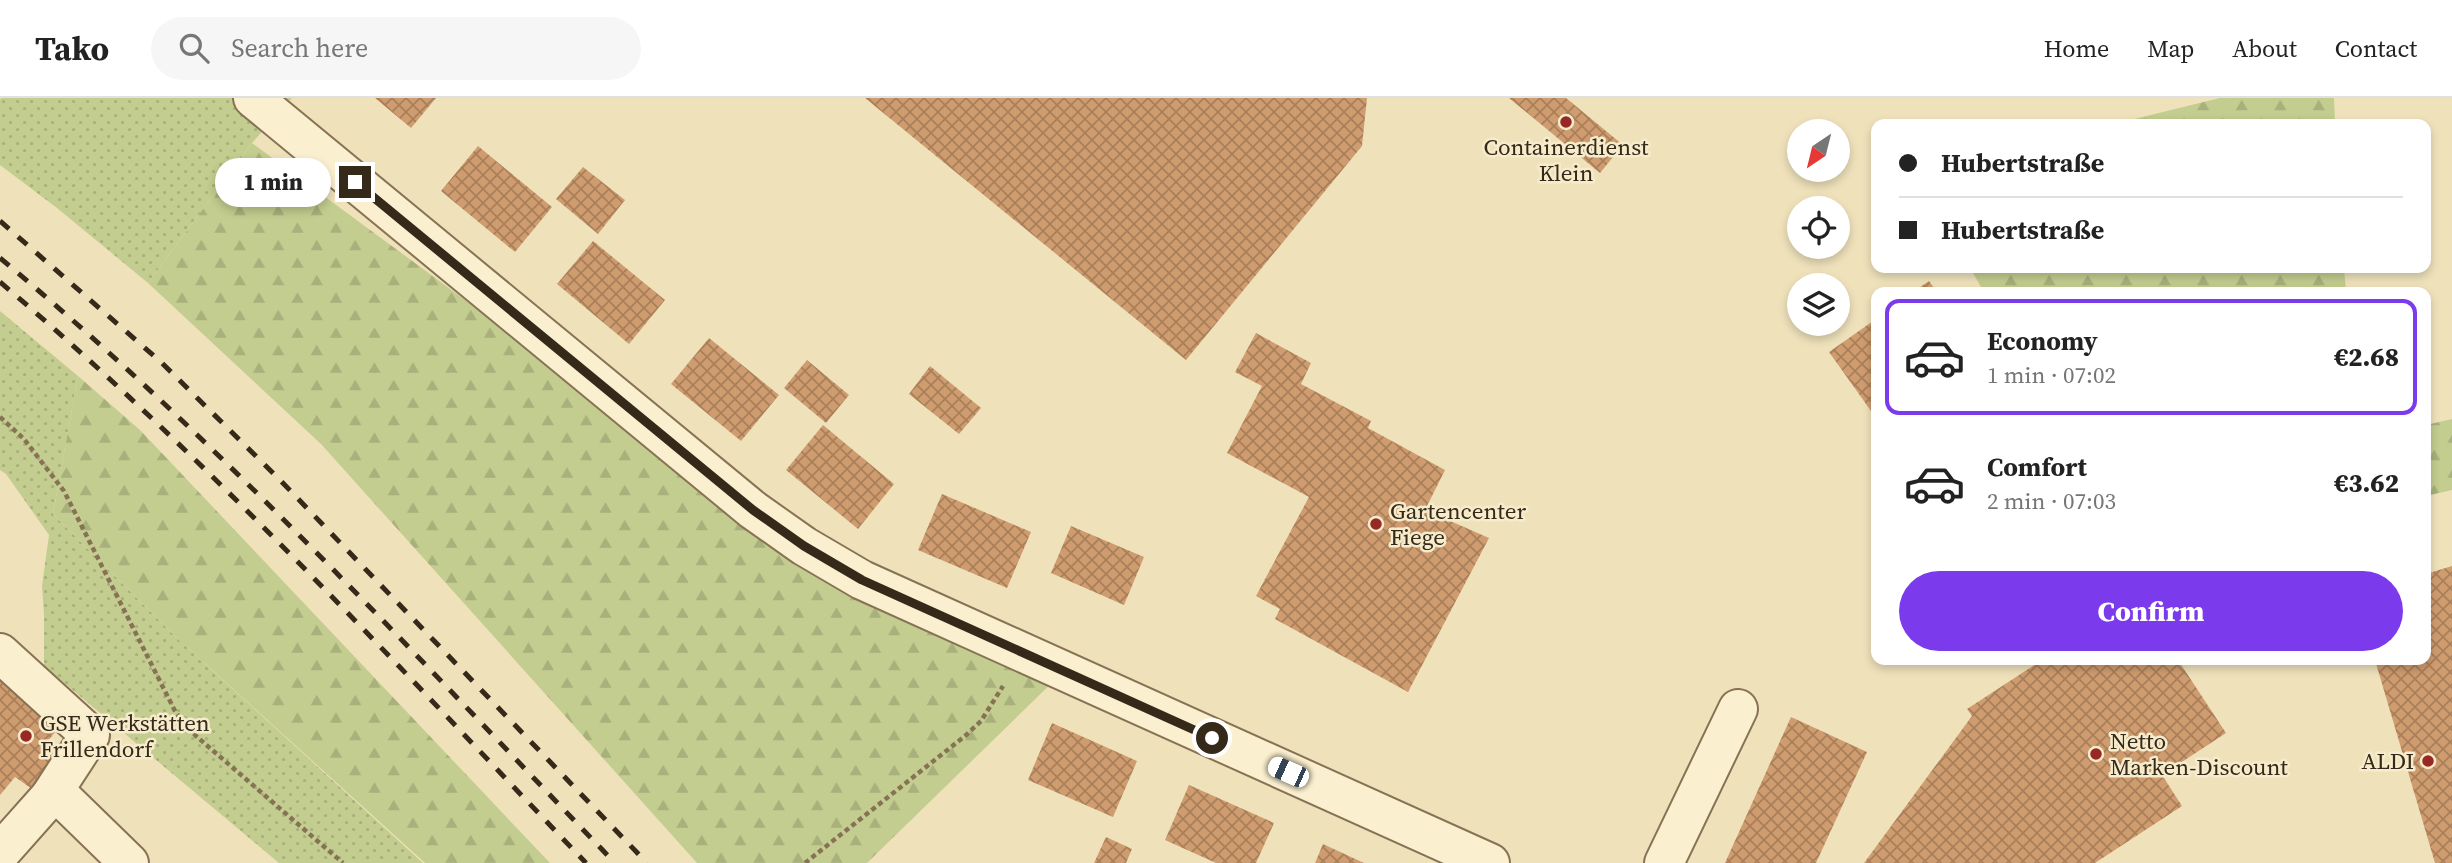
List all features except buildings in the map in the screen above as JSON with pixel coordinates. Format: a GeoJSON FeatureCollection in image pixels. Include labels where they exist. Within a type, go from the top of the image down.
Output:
{"type":"FeatureCollection","features":[{"type":"Feature","properties":{"kind":"street"},"geometry":{"type":"LineString","coordinates":[[253,98],[753,510],[804,546],[862,580],[1017,652],[1490,863]]}},
{"type":"Feature","properties":{"kind":"street"},"geometry":{"type":"LineString","coordinates":[[0,653],[90,734],[51,795]]}},
{"type":"Feature","properties":{"kind":"street"},"geometry":{"type":"LineString","coordinates":[[1664,863],[1738,709]]}},
{"type":"Feature","properties":{"kind":"street"},"geometry":{"type":"LineString","coordinates":[[0,853],[55,791],[129,863]]}},
{"type":"Feature","properties":{"kind":"path"},"geometry":{"type":"LineString","coordinates":[[0,417],[45,462],[64,491],[176,713],[206,745],[343,863]]}},
{"type":"Feature","properties":{"kind":"path"},"geometry":{"type":"LineString","coordinates":[[805,863],[981,721],[999,695],[1017,652]]}},
{"type":"Feature","properties":{"kind":"green space"},"geometry":{"type":"Polygon","coordinates":[[[2,98],[292,98],[252,143],[148,283],[0,165],[2,98]]]}},
{"type":"Feature","properties":{"kind":"green space"},"geometry":{"type":"Polygon","coordinates":[[[2220,98],[2334,98],[2335,119],[2134,119],[2220,98]]]}},
{"type":"Feature","properties":{"kind":"green space"},"geometry":{"type":"Polygon","coordinates":[[[252,143],[749,509],[1061,674],[867,863],[697,863],[321,444],[148,283],[252,143]]]}},
{"type":"Feature","properties":{"kind":"green space"},"geometry":{"type":"Polygon","coordinates":[[[1973,273],[2344,273],[2346,287],[1981,287],[1973,273]]]}},
{"type":"Feature","properties":{"kind":"green space"},"geometry":{"type":"Polygon","coordinates":[[[0,311],[78,376],[53,514],[179,640],[423,863],[279,863],[44,666],[42,586],[49,535],[6,474],[0,470],[0,311]]]}},
{"type":"Feature","properties":{"kind":"green space"},"geometry":{"type":"Polygon","coordinates":[[[78,376],[140,430],[550,863],[425,863],[179,640],[53,514],[78,376]]]}},
{"type":"Feature","properties":{"kind":"green space"},"geometry":{"type":"Polygon","coordinates":[[[2452,419],[2452,490],[2431,495],[2431,424],[2452,419]]]}},
{"type":"Feature","properties":{"kind":"railway"},"geometry":{"type":"LineString","coordinates":[[0,221],[162,363],[281,481],[647,863]]}},
{"type":"Feature","properties":{"kind":"railway"},"geometry":{"type":"LineString","coordinates":[[0,258],[82,328],[239,476],[391,629],[615,863]]}},
{"type":"Feature","properties":{"kind":"railway"},"geometry":{"type":"LineString","coordinates":[[0,282],[78,350],[228,492],[586,863]]}},
{"type":"Feature","properties":{"kind":"place","name":"Containerdienst Klein"},"geometry":{"type":"Point","coordinates":[1566,122]}},
{"type":"Feature","properties":{"kind":"place","name":"Gartencenter Fiege"},"geometry":{"type":"Point","coordinates":[1376,524]}},
{"type":"Feature","properties":{"kind":"place","name":"GSE Werkstätten Frillendorf"},"geometry":{"type":"Point","coordinates":[26,736]}},
{"type":"Feature","properties":{"kind":"place","name":"Netto Marken-Discount"},"geometry":{"type":"Point","coordinates":[2096,754]}},
{"type":"Feature","properties":{"kind":"place","name":"ALDI"},"geometry":{"type":"Point","coordinates":[2428,761]}},
{"type":"Feature","properties":{"kind":"route"},"geometry":{"type":"LineString","coordinates":[[355,182],[753,510],[804,546],[862,580],[1212,738]]}}]}
